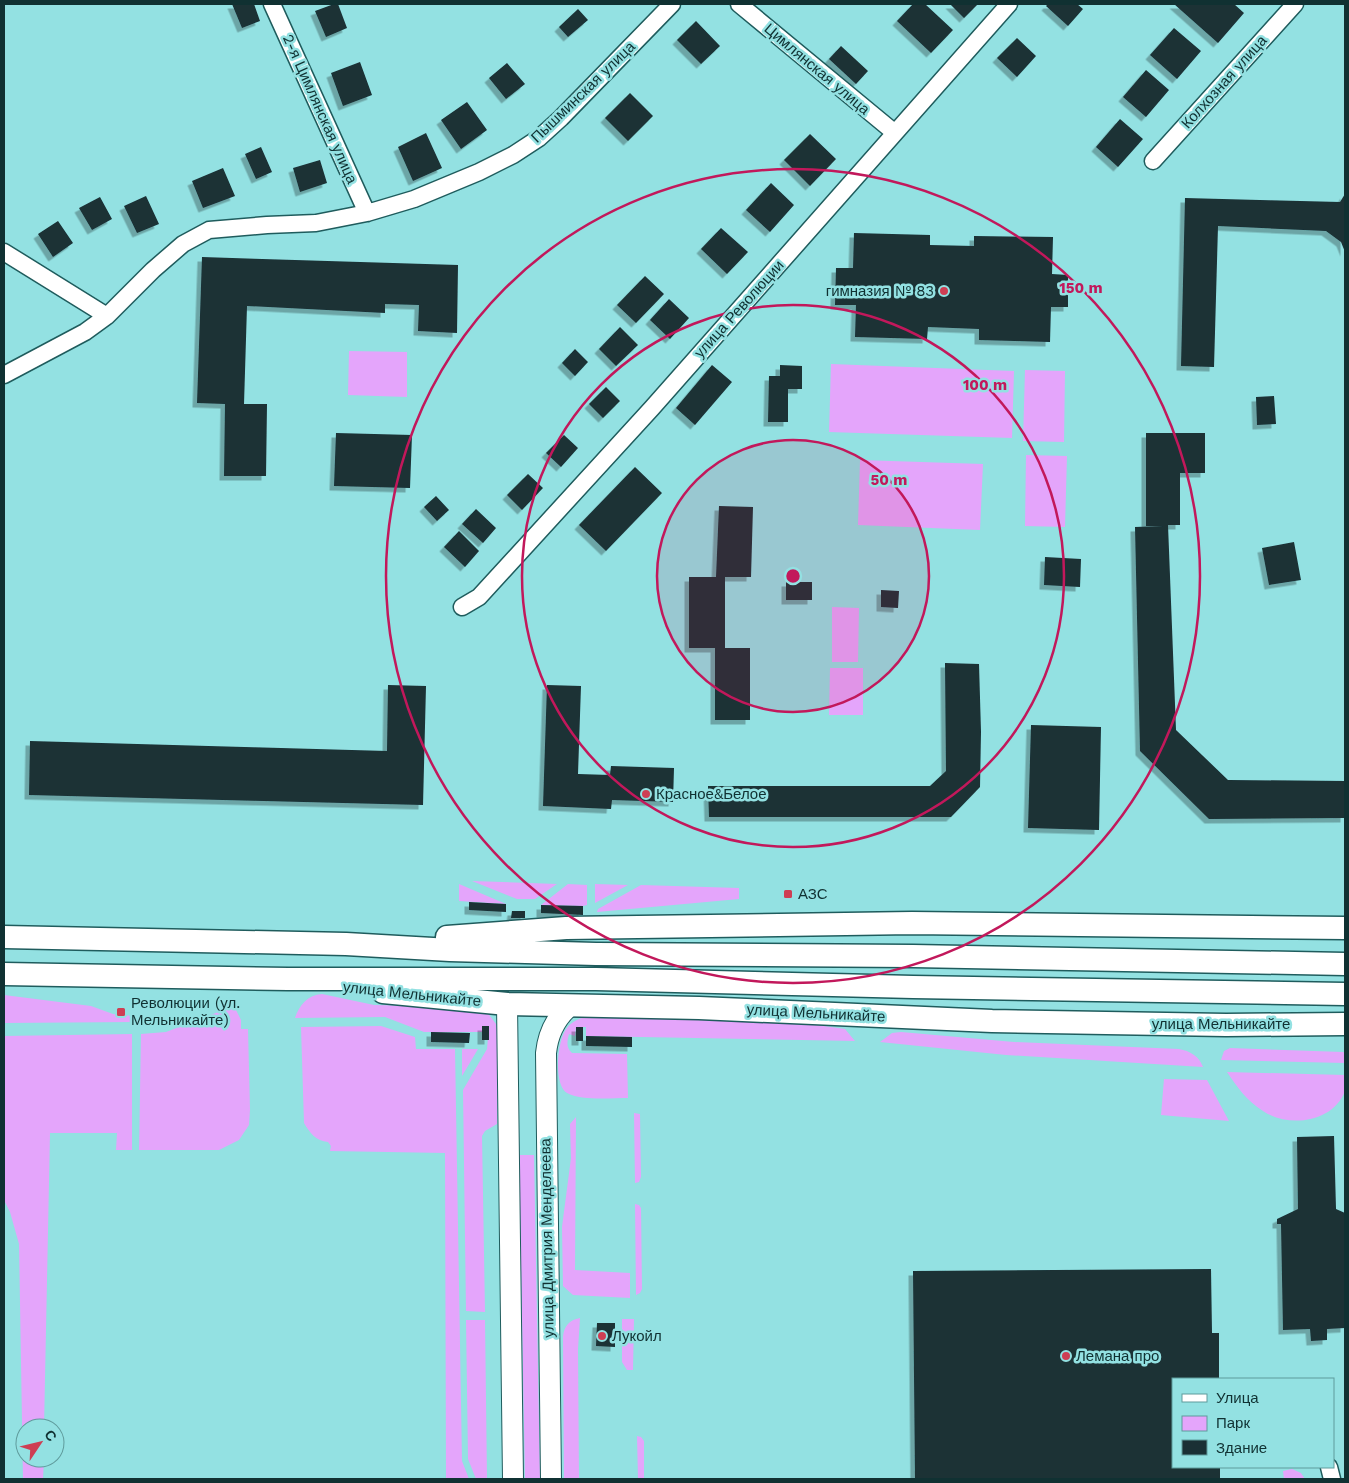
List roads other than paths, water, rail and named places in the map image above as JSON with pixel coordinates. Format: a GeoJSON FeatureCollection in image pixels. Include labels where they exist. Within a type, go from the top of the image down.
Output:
{"type":"FeatureCollection","features":[{"type":"Feature","properties":{"kind":"main road"},"geometry":{"type":"LineString","coordinates":[[346,944],[566,928],[912,923],[1345,928]]}},
{"type":"Feature","properties":{"kind":"main road"},"geometry":{"type":"LineString","coordinates":[[4,937],[346,944],[450,950],[596,954],[913,956],[1345,964]]}},
{"type":"Feature","properties":{"kind":"main road","name":"улица Мельникайте"},"geometry":{"type":"LineString","coordinates":[[4,974],[288,979],[596,979],[913,987],[1345,994]]}},
{"type":"Feature","properties":{"kind":"main road","name":"улица Мельникайте"},"geometry":{"type":"LineString","coordinates":[[288,979],[377,991],[507,1004],[699,1008],[992,1021],[1226,1025],[1345,1024]]}},
{"type":"Feature","properties":{"kind":"main road"},"geometry":{"type":"LineString","coordinates":[[1226,1025],[1345,1039]]}},
{"type":"Feature","properties":{"kind":"street","name":"2-я Цимлянская улица"},"geometry":{"type":"LineString","coordinates":[[272,4],[368,213]]}},
{"type":"Feature","properties":{"kind":"street","name":"Пышминская улица"},"geometry":{"type":"LineString","coordinates":[[4,376],[85,332],[107,316],[153,270],[183,244],[209,230],[250,226],[316,224],[368,213],[414,199],[480,172],[514,155],[539,138],[561,118],[672,4]]}},
{"type":"Feature","properties":{"kind":"street","name":"Цимлянская улица"},"geometry":{"type":"LineString","coordinates":[[739,4],[895,134]]}},
{"type":"Feature","properties":{"kind":"street","name":"улица Революции"},"geometry":{"type":"LineString","coordinates":[[462,607],[478,597],[658,400],[1009,4]]}},
{"type":"Feature","properties":{"kind":"street","name":"Колхозная улица"},"geometry":{"type":"LineString","coordinates":[[1153,161],[1295,4]]}},
{"type":"Feature","properties":{"kind":"street"},"geometry":{"type":"LineString","coordinates":[[4,252],[107,316]]}},
{"type":"Feature","properties":{"kind":"street"},"geometry":{"type":"LineString","coordinates":[[507,1004],[513,1479]]}},
{"type":"Feature","properties":{"kind":"street","name":"улица Дмитрия Менделеева"},"geometry":{"type":"LineString","coordinates":[[551,1479],[546,1054],[547,1040],[552,1028],[558,1018],[571,1005]]}},
{"type":"Feature","properties":{"kind":"place","name":"гимназия № 83"},"geometry":{"type":"Point","coordinates":[944,291]}},
{"type":"Feature","properties":{"kind":"place","name":"Красное&Белое"},"geometry":{"type":"Point","coordinates":[646,794]}},
{"type":"Feature","properties":{"kind":"place","name":"АЗС"},"geometry":{"type":"Point","coordinates":[788,894]}},
{"type":"Feature","properties":{"kind":"place","name":"Революции (ул. Мельникайте)"},"geometry":{"type":"Point","coordinates":[121,1012]}},
{"type":"Feature","properties":{"kind":"place","name":"Лукойл"},"geometry":{"type":"Point","coordinates":[602,1336]}},
{"type":"Feature","properties":{"kind":"place","name":"Лемана про"},"geometry":{"type":"Point","coordinates":[1066,1356]}}]}
